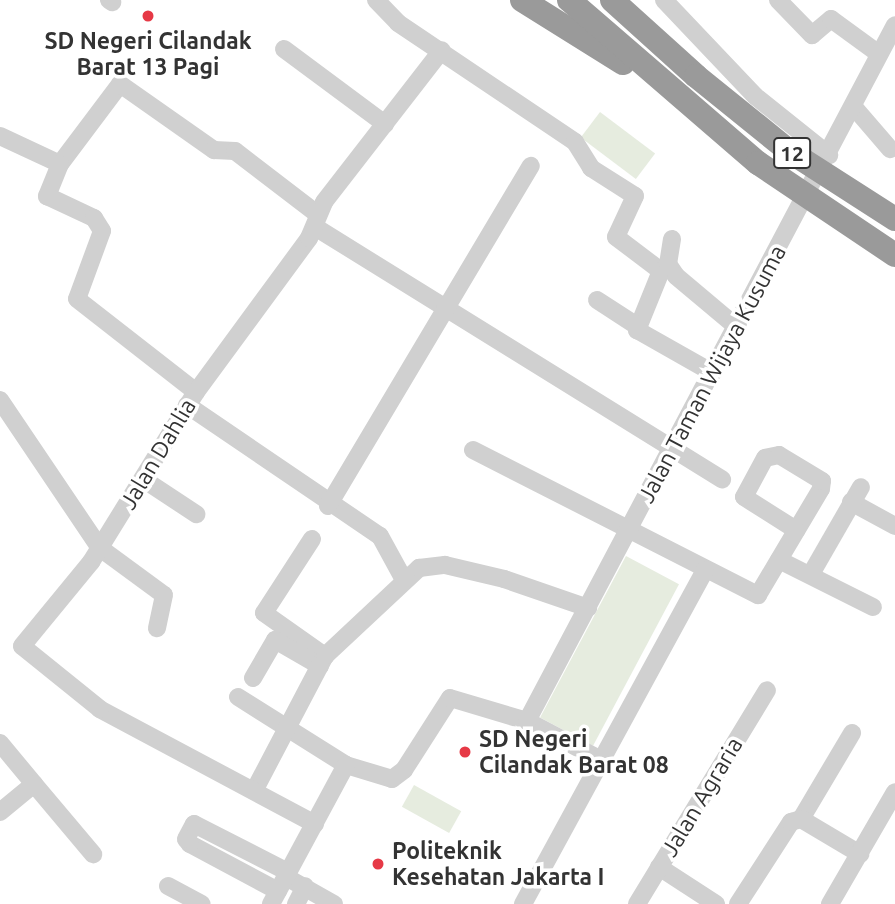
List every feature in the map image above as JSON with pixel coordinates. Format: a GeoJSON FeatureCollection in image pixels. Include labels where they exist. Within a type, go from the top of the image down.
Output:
{"type":"FeatureCollection","features":[{"type":"Feature","properties":{"kind":"highway"},"geometry":{"type":"LineString","coordinates":[[522,0],[689,104]]}},
{"type":"Feature","properties":{"kind":"highway","name":"12"},"geometry":{"type":"LineString","coordinates":[[569,0],[758,163],[895,255]]}},
{"type":"Feature","properties":{"kind":"highway","name":"12"},"geometry":{"type":"LineString","coordinates":[[612,0],[695,76],[789,151],[895,219]]}},
{"type":"Feature","properties":{"kind":"street"},"geometry":{"type":"LineString","coordinates":[[376,0],[398,23],[442,50],[575,142],[591,168],[635,196],[616,237],[661,271],[637,326]]}},
{"type":"Feature","properties":{"kind":"street"},"geometry":{"type":"LineString","coordinates":[[664,0],[755,96],[828,155]]}},
{"type":"Feature","properties":{"kind":"street"},"geometry":{"type":"LineString","coordinates":[[778,0],[813,35],[831,19],[880,54]]}},
{"type":"Feature","properties":{"kind":"street","name":"Jalan Taman Wijaya Kusuma"},"geometry":{"type":"LineString","coordinates":[[527,721],[738,328],[895,25]]}},
{"type":"Feature","properties":{"kind":"street"},"geometry":{"type":"LineString","coordinates":[[627,51],[645,30]]}},
{"type":"Feature","properties":{"kind":"street"},"geometry":{"type":"LineString","coordinates":[[284,49],[385,124]]}},
{"type":"Feature","properties":{"kind":"street","name":"Jalan Dahlia"},"geometry":{"type":"LineString","coordinates":[[314,824],[100,709],[22,646],[100,548],[191,398],[385,124],[442,50]]}},
{"type":"Feature","properties":{"kind":"street"},"geometry":{"type":"LineString","coordinates":[[404,578],[380,536],[328,506],[191,398],[77,299],[103,231],[94,218],[47,196],[60,164],[116,85],[172,116],[183,131],[218,152],[235,151],[316,220],[441,309],[722,479]]}},
{"type":"Feature","properties":{"kind":"street"},"geometry":{"type":"LineString","coordinates":[[853,106],[890,149]]}},
{"type":"Feature","properties":{"kind":"street"},"geometry":{"type":"LineString","coordinates":[[0,136],[60,164]]}},
{"type":"Feature","properties":{"kind":"street"},"geometry":{"type":"LineString","coordinates":[[328,506],[441,309],[531,166]]}},
{"type":"Feature","properties":{"kind":"street"},"geometry":{"type":"LineString","coordinates":[[817,176],[895,226]]}},
{"type":"Feature","properties":{"kind":"street"},"geometry":{"type":"LineString","coordinates":[[808,194],[895,248]]}},
{"type":"Feature","properties":{"kind":"street"},"geometry":{"type":"LineString","coordinates":[[672,239],[668,264],[676,276],[738,328]]}},
{"type":"Feature","properties":{"kind":"street"},"geometry":{"type":"LineString","coordinates":[[597,300],[713,373]]}},
{"type":"Feature","properties":{"kind":"street"},"geometry":{"type":"LineString","coordinates":[[0,400],[100,548],[164,595],[157,628]]}},
{"type":"Feature","properties":{"kind":"street"},"geometry":{"type":"LineString","coordinates":[[473,450],[758,595],[796,530],[822,481],[779,455],[765,457],[744,497],[796,530]]}},
{"type":"Feature","properties":{"kind":"street"},"geometry":{"type":"LineString","coordinates":[[143,480],[196,514]]}},
{"type":"Feature","properties":{"kind":"street"},"geometry":{"type":"LineString","coordinates":[[811,574],[856,495],[895,526]]}},
{"type":"Feature","properties":{"kind":"street"},"geometry":{"type":"LineString","coordinates":[[312,539],[264,613],[323,661]]}},
{"type":"Feature","properties":{"kind":"street"},"geometry":{"type":"LineString","coordinates":[[779,560],[873,607]]}},
{"type":"Feature","properties":{"kind":"street"},"geometry":{"type":"LineString","coordinates":[[254,791],[323,661],[404,578],[418,568],[445,565],[587,608]]}},
{"type":"Feature","properties":{"kind":"street"},"geometry":{"type":"LineString","coordinates":[[523,904],[599,759],[705,569]]}},
{"type":"Feature","properties":{"kind":"street"},"geometry":{"type":"LineString","coordinates":[[253,678],[275,640],[323,661]]}},
{"type":"Feature","properties":{"kind":"street","name":"Jalan Agraria"},"geometry":{"type":"LineString","coordinates":[[637,904],[767,690]]}},
{"type":"Feature","properties":{"kind":"street"},"geometry":{"type":"LineString","coordinates":[[238,697],[290,725],[346,765],[398,776],[450,698],[527,721],[599,759]]}},
{"type":"Feature","properties":{"kind":"street"},"geometry":{"type":"LineString","coordinates":[[738,904],[791,822],[801,819],[852,733]]}},
{"type":"Feature","properties":{"kind":"street"},"geometry":{"type":"LineString","coordinates":[[0,743],[93,854]]}},
{"type":"Feature","properties":{"kind":"street"},"geometry":{"type":"LineString","coordinates":[[281,886],[346,765]]}},
{"type":"Feature","properties":{"kind":"street"},"geometry":{"type":"LineString","coordinates":[[0,812],[34,784]]}},
{"type":"Feature","properties":{"kind":"street"},"geometry":{"type":"LineString","coordinates":[[830,904],[895,792]]}},
{"type":"Feature","properties":{"kind":"street"},"geometry":{"type":"LineString","coordinates":[[801,819],[860,854]]}},
{"type":"Feature","properties":{"kind":"street"},"geometry":{"type":"LineString","coordinates":[[281,886],[203,827],[194,824],[190,831],[190,844],[281,886],[304,886],[334,904]]}},
{"type":"Feature","properties":{"kind":"street"},"geometry":{"type":"LineString","coordinates":[[659,867],[716,904]]}},
{"type":"Feature","properties":{"kind":"street"},"geometry":{"type":"LineString","coordinates":[[296,904],[304,886]]}},
{"type":"Feature","properties":{"kind":"street"},"geometry":{"type":"LineString","coordinates":[[168,887],[202,904]]}},
{"type":"Feature","properties":{"kind":"shaded area"},"geometry":{"type":"Polygon","coordinates":[[[600,112],[655,154],[636,179],[581,138],[600,112]]]}},
{"type":"Feature","properties":{"kind":"shaded area"},"geometry":{"type":"Polygon","coordinates":[[[626,556],[679,584],[593,746],[540,718],[626,556]]]}},
{"type":"Feature","properties":{"kind":"shaded area"},"geometry":{"type":"Polygon","coordinates":[[[414,785],[461,811],[449,833],[402,807],[414,785]]]}},
{"type":"Feature","properties":{"kind":"place","name":"SD Negeri Cilandak Barat 13 Pagi"},"geometry":{"type":"Point","coordinates":[148,16]}},
{"type":"Feature","properties":{"kind":"place","name":"SD Negeri Cilandak Barat 08"},"geometry":{"type":"Point","coordinates":[465,752]}},
{"type":"Feature","properties":{"kind":"place","name":"Politeknik Kesehatan Jakarta I"},"geometry":{"type":"Point","coordinates":[378,864]}}]}
